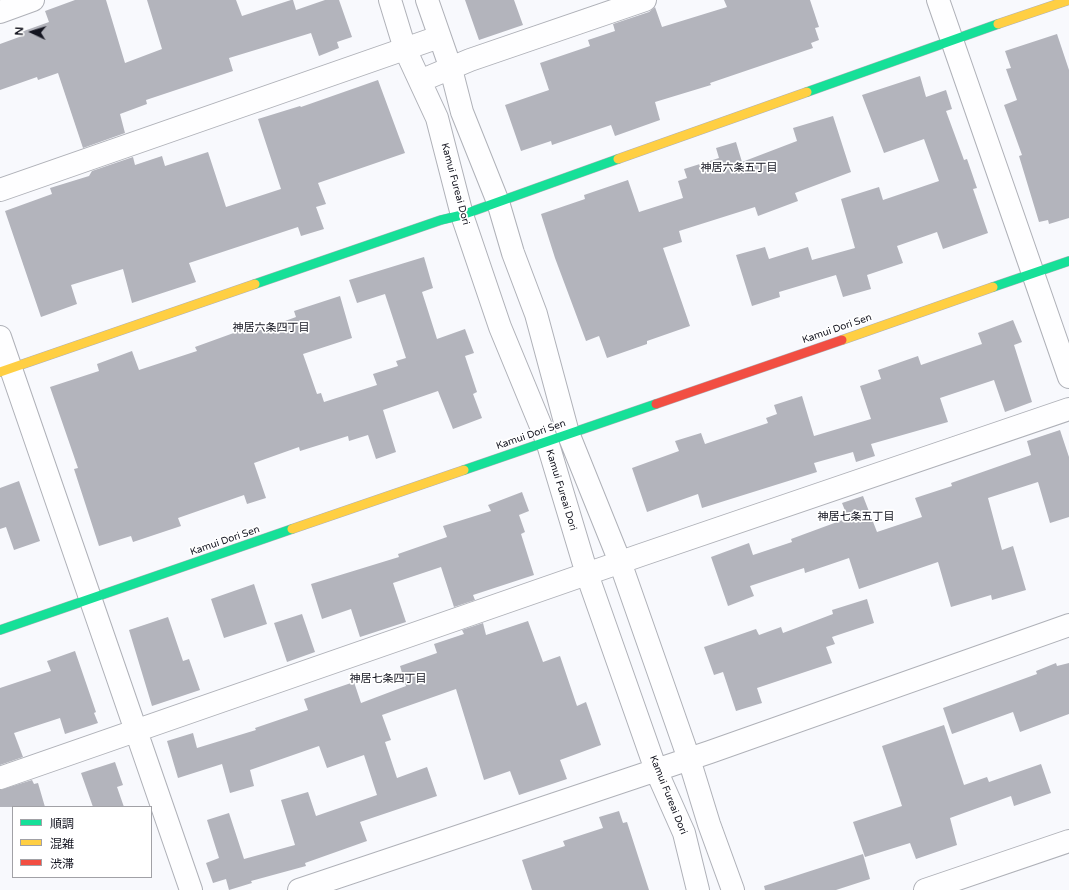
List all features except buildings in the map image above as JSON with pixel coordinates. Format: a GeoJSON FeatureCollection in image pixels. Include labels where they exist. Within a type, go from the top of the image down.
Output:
{"type":"FeatureCollection","features":[{"type":"Feature","properties":{"kind":"street"},"geometry":{"type":"LineString","coordinates":[[0,12],[33,0]]}},
{"type":"Feature","properties":{"kind":"street","name":"Kamui Fureai Dori"},"geometry":{"type":"LineString","coordinates":[[390,0],[405,49],[438,118],[462,215],[500,327],[547,441],[587,574],[656,770],[684,833],[698,890]]}},
{"type":"Feature","properties":{"kind":"street"},"geometry":{"type":"LineString","coordinates":[[427,0],[451,69],[462,112],[498,202],[513,253],[536,314],[555,390],[568,434],[620,562],[733,890]]}},
{"type":"Feature","properties":{"kind":"street"},"geometry":{"type":"LineString","coordinates":[[420,81],[470,60],[645,0]]}},
{"type":"Feature","properties":{"kind":"street"},"geometry":{"type":"LineString","coordinates":[[938,0],[1069,377]]}},
{"type":"Feature","properties":{"kind":"street"},"geometry":{"type":"LineString","coordinates":[[6,370],[441,220],[462,215],[952,40],[1069,0]]}},
{"type":"Feature","properties":{"kind":"street"},"geometry":{"type":"LineString","coordinates":[[0,190],[439,37]]}},
{"type":"Feature","properties":{"kind":"street","name":"Kamui Dori Sen"},"geometry":{"type":"LineString","coordinates":[[0,630],[1069,261]]}},
{"type":"Feature","properties":{"kind":"street"},"geometry":{"type":"LineString","coordinates":[[0,337],[6,370],[136,731],[191,890]]}},
{"type":"Feature","properties":{"kind":"street"},"geometry":{"type":"LineString","coordinates":[[0,778],[620,562],[1069,409]]}},
{"type":"Feature","properties":{"kind":"street"},"geometry":{"type":"LineString","coordinates":[[299,890],[689,759],[1069,625]]}},
{"type":"Feature","properties":{"kind":"street"},"geometry":{"type":"LineString","coordinates":[[925,890],[1069,841]]}},
{"type":"Feature","properties":{"kind":"traffic: fast"},"geometry":{"type":"LineString","coordinates":[[807,92],[998,24]]}},
{"type":"Feature","properties":{"kind":"traffic: fast"},"geometry":{"type":"LineString","coordinates":[[255,284],[441,220],[462,215],[618,159]]}},
{"type":"Feature","properties":{"kind":"traffic: fast"},"geometry":{"type":"LineString","coordinates":[[993,287],[1069,261]]}},
{"type":"Feature","properties":{"kind":"traffic: fast"},"geometry":{"type":"LineString","coordinates":[[464,470],[656,404]]}},
{"type":"Feature","properties":{"kind":"traffic: fast"},"geometry":{"type":"LineString","coordinates":[[0,630],[292,529]]}},
{"type":"Feature","properties":{"kind":"traffic: slow"},"geometry":{"type":"LineString","coordinates":[[998,24],[1069,0]]}},
{"type":"Feature","properties":{"kind":"traffic: slow"},"geometry":{"type":"LineString","coordinates":[[618,159],[807,92]]}},
{"type":"Feature","properties":{"kind":"traffic: slow"},"geometry":{"type":"LineString","coordinates":[[0,372],[255,284]]}},
{"type":"Feature","properties":{"kind":"traffic: slow"},"geometry":{"type":"LineString","coordinates":[[842,340],[993,287]]}},
{"type":"Feature","properties":{"kind":"traffic: slow"},"geometry":{"type":"LineString","coordinates":[[292,529],[464,470]]}},
{"type":"Feature","properties":{"kind":"traffic: jam"},"geometry":{"type":"LineString","coordinates":[[656,404],[842,340]]}},
{"type":"Feature","properties":{"kind":"district","name":"神居六条五丁目"},"geometry":{"type":"Point","coordinates":[739,168]}},
{"type":"Feature","properties":{"kind":"district","name":"神居六条四丁目"},"geometry":{"type":"Point","coordinates":[271,328]}},
{"type":"Feature","properties":{"kind":"district","name":"神居七条五丁目"},"geometry":{"type":"Point","coordinates":[856,517]}},
{"type":"Feature","properties":{"kind":"district","name":"神居七条四丁目"},"geometry":{"type":"Point","coordinates":[388,679]}}]}
